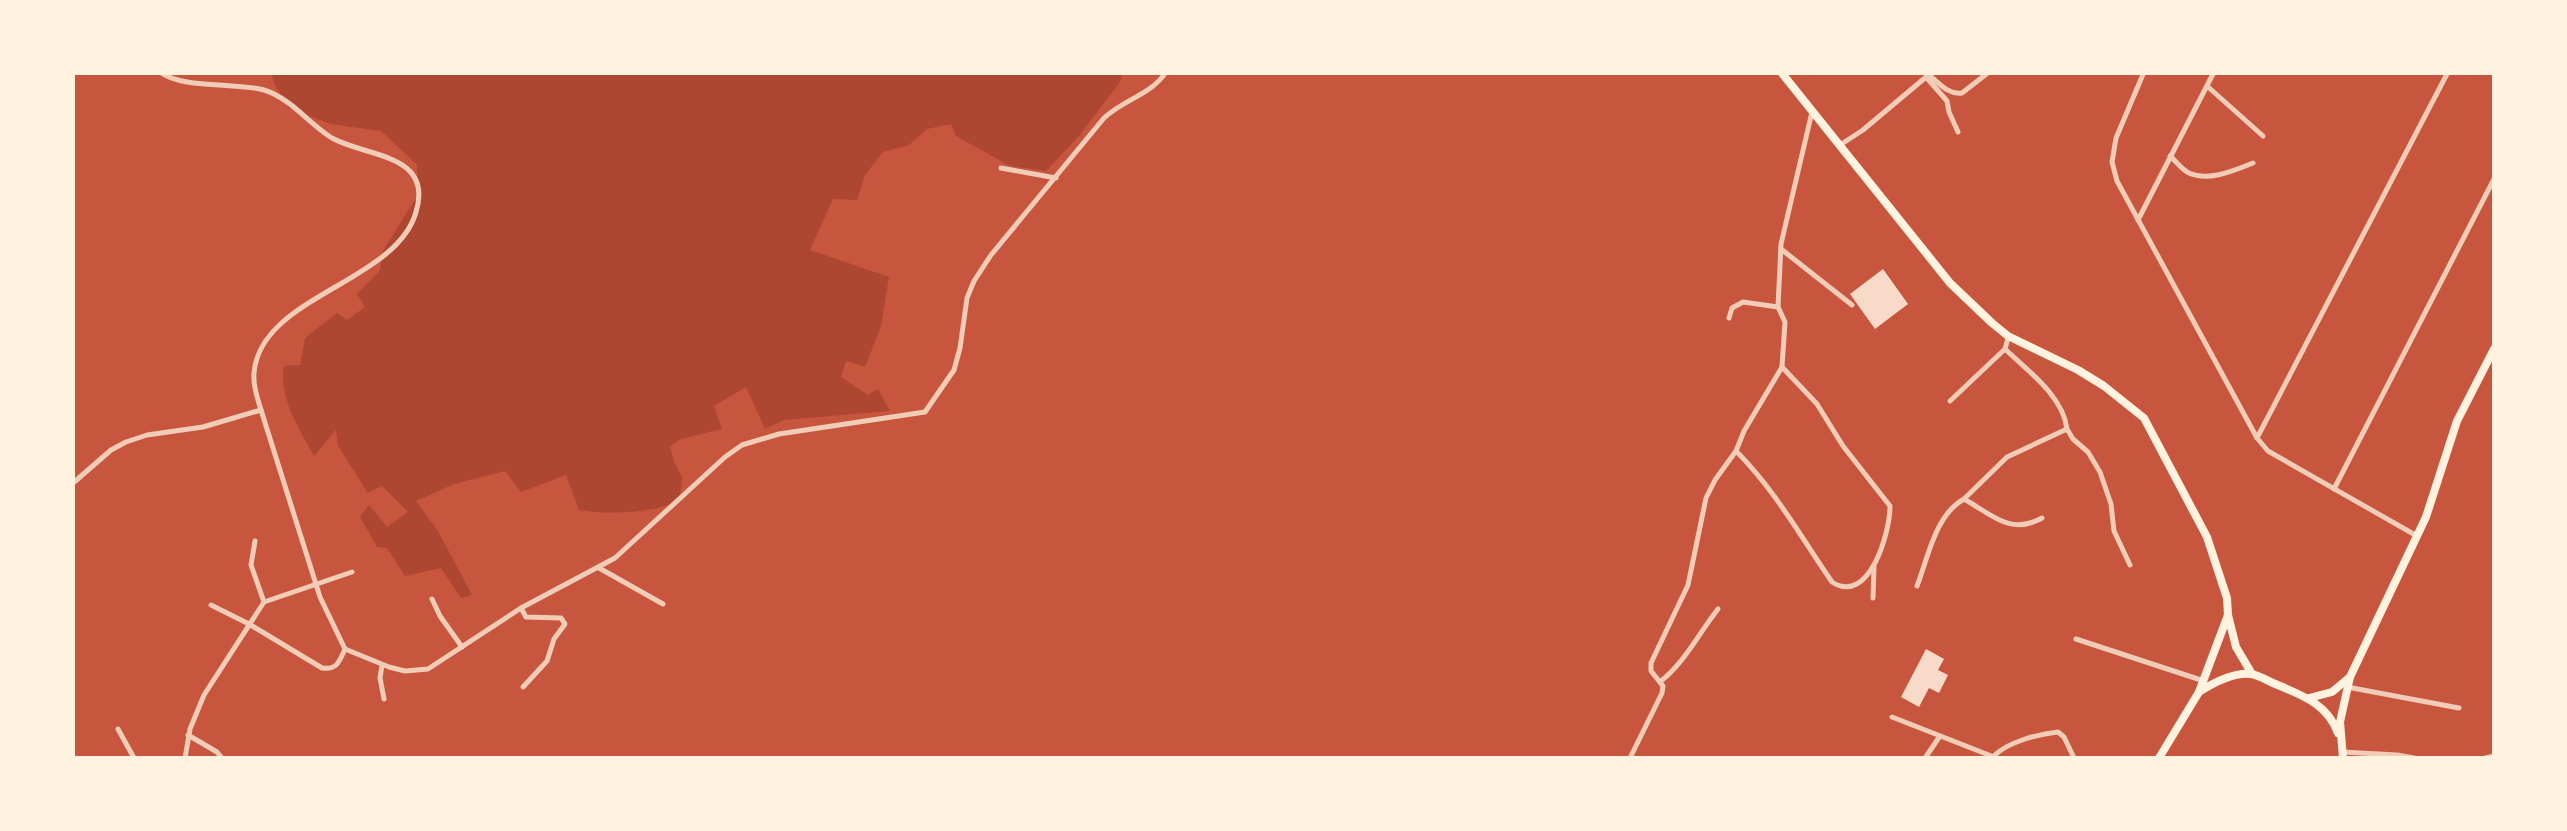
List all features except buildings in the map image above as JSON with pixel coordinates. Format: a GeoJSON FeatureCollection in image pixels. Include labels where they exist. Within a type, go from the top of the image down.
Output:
{"type":"FeatureCollection","features":[{"type":"Feature","properties":{"kind":"highway"},"geometry":{"type":"LineString","coordinates":[[1780,72],[1950,284],[2008,336],[2091,378],[2144,418],[2207,538],[2227,598],[2236,647],[2252,674]]}},
{"type":"Feature","properties":{"kind":"highway"},"geometry":{"type":"LineString","coordinates":[[2340,738],[2348,682],[2426,517],[2457,421],[2494,349]]}},
{"type":"Feature","properties":{"kind":"highway"},"geometry":{"type":"LineString","coordinates":[[2159,758],[2200,692],[2228,614]]}},
{"type":"Feature","properties":{"kind":"highway"},"geometry":{"type":"LineString","coordinates":[[2200,692],[2235,676],[2252,674],[2308,698],[2334,722],[2342,755]]}},
{"type":"Feature","properties":{"kind":"highway"},"geometry":{"type":"LineString","coordinates":[[2308,698],[2332,692],[2348,682]]}},
{"type":"Feature","properties":{"kind":"street"},"geometry":{"type":"LineString","coordinates":[[160,72],[183,82],[253,87],[272,93],[303,112],[332,138],[394,159],[414,176],[420,200],[407,235],[386,254],[282,324],[262,347],[254,371],[261,410],[328,619],[345,649],[405,670],[428,669],[521,608],[615,558],[742,445],[779,434],[925,412],[954,370],[967,298],[992,255],[1104,118],[1116,106],[1150,90],[1166,72]]}},
{"type":"Feature","properties":{"kind":"street"},"geometry":{"type":"LineString","coordinates":[[1929,75],[1957,94],[1989,72]]}},
{"type":"Feature","properties":{"kind":"street"},"geometry":{"type":"LineString","coordinates":[[2144,72],[2116,138],[2112,162],[2138,220],[2256,438],[2268,450],[2417,536]]}},
{"type":"Feature","properties":{"kind":"street"},"geometry":{"type":"LineString","coordinates":[[2138,220],[2214,72]]}},
{"type":"Feature","properties":{"kind":"street"},"geometry":{"type":"LineString","coordinates":[[2256,438],[2448,72]]}},
{"type":"Feature","properties":{"kind":"street"},"geometry":{"type":"LineString","coordinates":[[1929,75],[1947,101],[1958,132]]}},
{"type":"Feature","properties":{"kind":"street"},"geometry":{"type":"LineString","coordinates":[[1840,146],[1929,75]]}},
{"type":"Feature","properties":{"kind":"street"},"geometry":{"type":"LineString","coordinates":[[2207,86],[2263,136]]}},
{"type":"Feature","properties":{"kind":"street"},"geometry":{"type":"LineString","coordinates":[[1630,758],[1662,693],[1661,681],[1652,671],[1651,662],[1688,585],[1706,498],[1782,368],[1786,322],[1778,306],[1781,249],[1812,112]]}},
{"type":"Feature","properties":{"kind":"street"},"geometry":{"type":"LineString","coordinates":[[2170,156],[2190,174],[2199,175],[2214,176],[2253,163]]}},
{"type":"Feature","properties":{"kind":"street"},"geometry":{"type":"LineString","coordinates":[[1001,168],[1056,178]]}},
{"type":"Feature","properties":{"kind":"street"},"geometry":{"type":"LineString","coordinates":[[2334,489],[2494,178]]}},
{"type":"Feature","properties":{"kind":"street"},"geometry":{"type":"LineString","coordinates":[[1781,249],[1852,305]]}},
{"type":"Feature","properties":{"kind":"street"},"geometry":{"type":"LineString","coordinates":[[1729,318],[1732,308],[1743,302],[1778,306]]}},
{"type":"Feature","properties":{"kind":"street"},"geometry":{"type":"LineString","coordinates":[[1950,401],[2005,348],[2008,336]]}},
{"type":"Feature","properties":{"kind":"street"},"geometry":{"type":"LineString","coordinates":[[2005,348],[2059,404],[2070,436],[2088,452],[2100,472],[2111,504],[2114,531],[2130,565]]}},
{"type":"Feature","properties":{"kind":"street"},"geometry":{"type":"LineString","coordinates":[[1736,451],[1789,515],[1832,582],[1848,588],[1867,576],[1887,530],[1890,506],[1843,446],[1817,404],[1782,368]]}},
{"type":"Feature","properties":{"kind":"street"},"geometry":{"type":"LineString","coordinates":[[72,484],[126,442],[203,427],[261,410]]}},
{"type":"Feature","properties":{"kind":"street"},"geometry":{"type":"LineString","coordinates":[[1917,586],[1939,527],[1950,510],[2006,457],[2067,429]]}},
{"type":"Feature","properties":{"kind":"street"},"geometry":{"type":"LineString","coordinates":[[1964,498],[2000,521],[2015,525],[2029,525],[2042,518]]}},
{"type":"Feature","properties":{"kind":"street"},"geometry":{"type":"LineString","coordinates":[[255,542],[251,565],[264,602]]}},
{"type":"Feature","properties":{"kind":"street"},"geometry":{"type":"LineString","coordinates":[[1874,564],[1874,598]]}},
{"type":"Feature","properties":{"kind":"street"},"geometry":{"type":"LineString","coordinates":[[599,568],[663,604]]}},
{"type":"Feature","properties":{"kind":"street"},"geometry":{"type":"LineString","coordinates":[[185,758],[188,734],[204,695],[264,602],[352,572]]}},
{"type":"Feature","properties":{"kind":"street"},"geometry":{"type":"LineString","coordinates":[[432,598],[462,647]]}},
{"type":"Feature","properties":{"kind":"street"},"geometry":{"type":"LineString","coordinates":[[211,605],[322,668],[338,665],[345,649]]}},
{"type":"Feature","properties":{"kind":"street"},"geometry":{"type":"LineString","coordinates":[[521,608],[526,617],[562,618],[565,624],[554,639],[547,662],[523,687]]}},
{"type":"Feature","properties":{"kind":"street"},"geometry":{"type":"LineString","coordinates":[[1661,681],[1681,663],[1718,610]]}},
{"type":"Feature","properties":{"kind":"street"},"geometry":{"type":"LineString","coordinates":[[2076,639],[2204,681]]}},
{"type":"Feature","properties":{"kind":"street"},"geometry":{"type":"LineString","coordinates":[[382,664],[384,699]]}},
{"type":"Feature","properties":{"kind":"street"},"geometry":{"type":"LineString","coordinates":[[2348,682],[2459,708]]}},
{"type":"Feature","properties":{"kind":"street"},"geometry":{"type":"LineString","coordinates":[[1892,717],[1993,758],[2000,750],[2058,732],[2074,758]]}},
{"type":"Feature","properties":{"kind":"street"},"geometry":{"type":"LineString","coordinates":[[118,728],[134,758]]}},
{"type":"Feature","properties":{"kind":"street"},"geometry":{"type":"LineString","coordinates":[[188,734],[222,758]]}},
{"type":"Feature","properties":{"kind":"street"},"geometry":{"type":"LineString","coordinates":[[1925,758],[1940,736]]}},
{"type":"Feature","properties":{"kind":"street"},"geometry":{"type":"LineString","coordinates":[[2342,755],[2414,758]]}},
{"type":"Feature","properties":{"kind":"street"},"geometry":{"type":"LineString","coordinates":[[2485,758],[2494,756]]}},
{"type":"Feature","properties":{"kind":"shaded area"},"geometry":{"type":"Polygon","coordinates":[[[271,73],[1122,73],[1120,82],[1079,136],[1046,171],[1010,166],[956,136],[951,124],[927,129],[909,145],[883,152],[865,175],[857,200],[833,199],[810,250],[889,277],[881,326],[865,367],[846,361],[841,377],[868,395],[878,389],[890,411],[784,420],[765,429],[746,387],[714,406],[722,429],[681,439],[670,446],[682,477],[680,501],[644,510],[579,510],[566,475],[521,492],[505,471],[454,484],[416,501],[438,531],[472,595],[461,598],[441,568],[405,576],[387,548],[377,547],[360,517],[369,505],[387,527],[408,512],[382,486],[368,493],[338,446],[336,430],[314,456],[284,390],[284,366],[300,365],[305,338],[337,313],[347,320],[365,307],[357,294],[380,270],[383,251],[418,195],[417,165],[381,131],[330,124],[289,108],[271,73]]]}}]}
